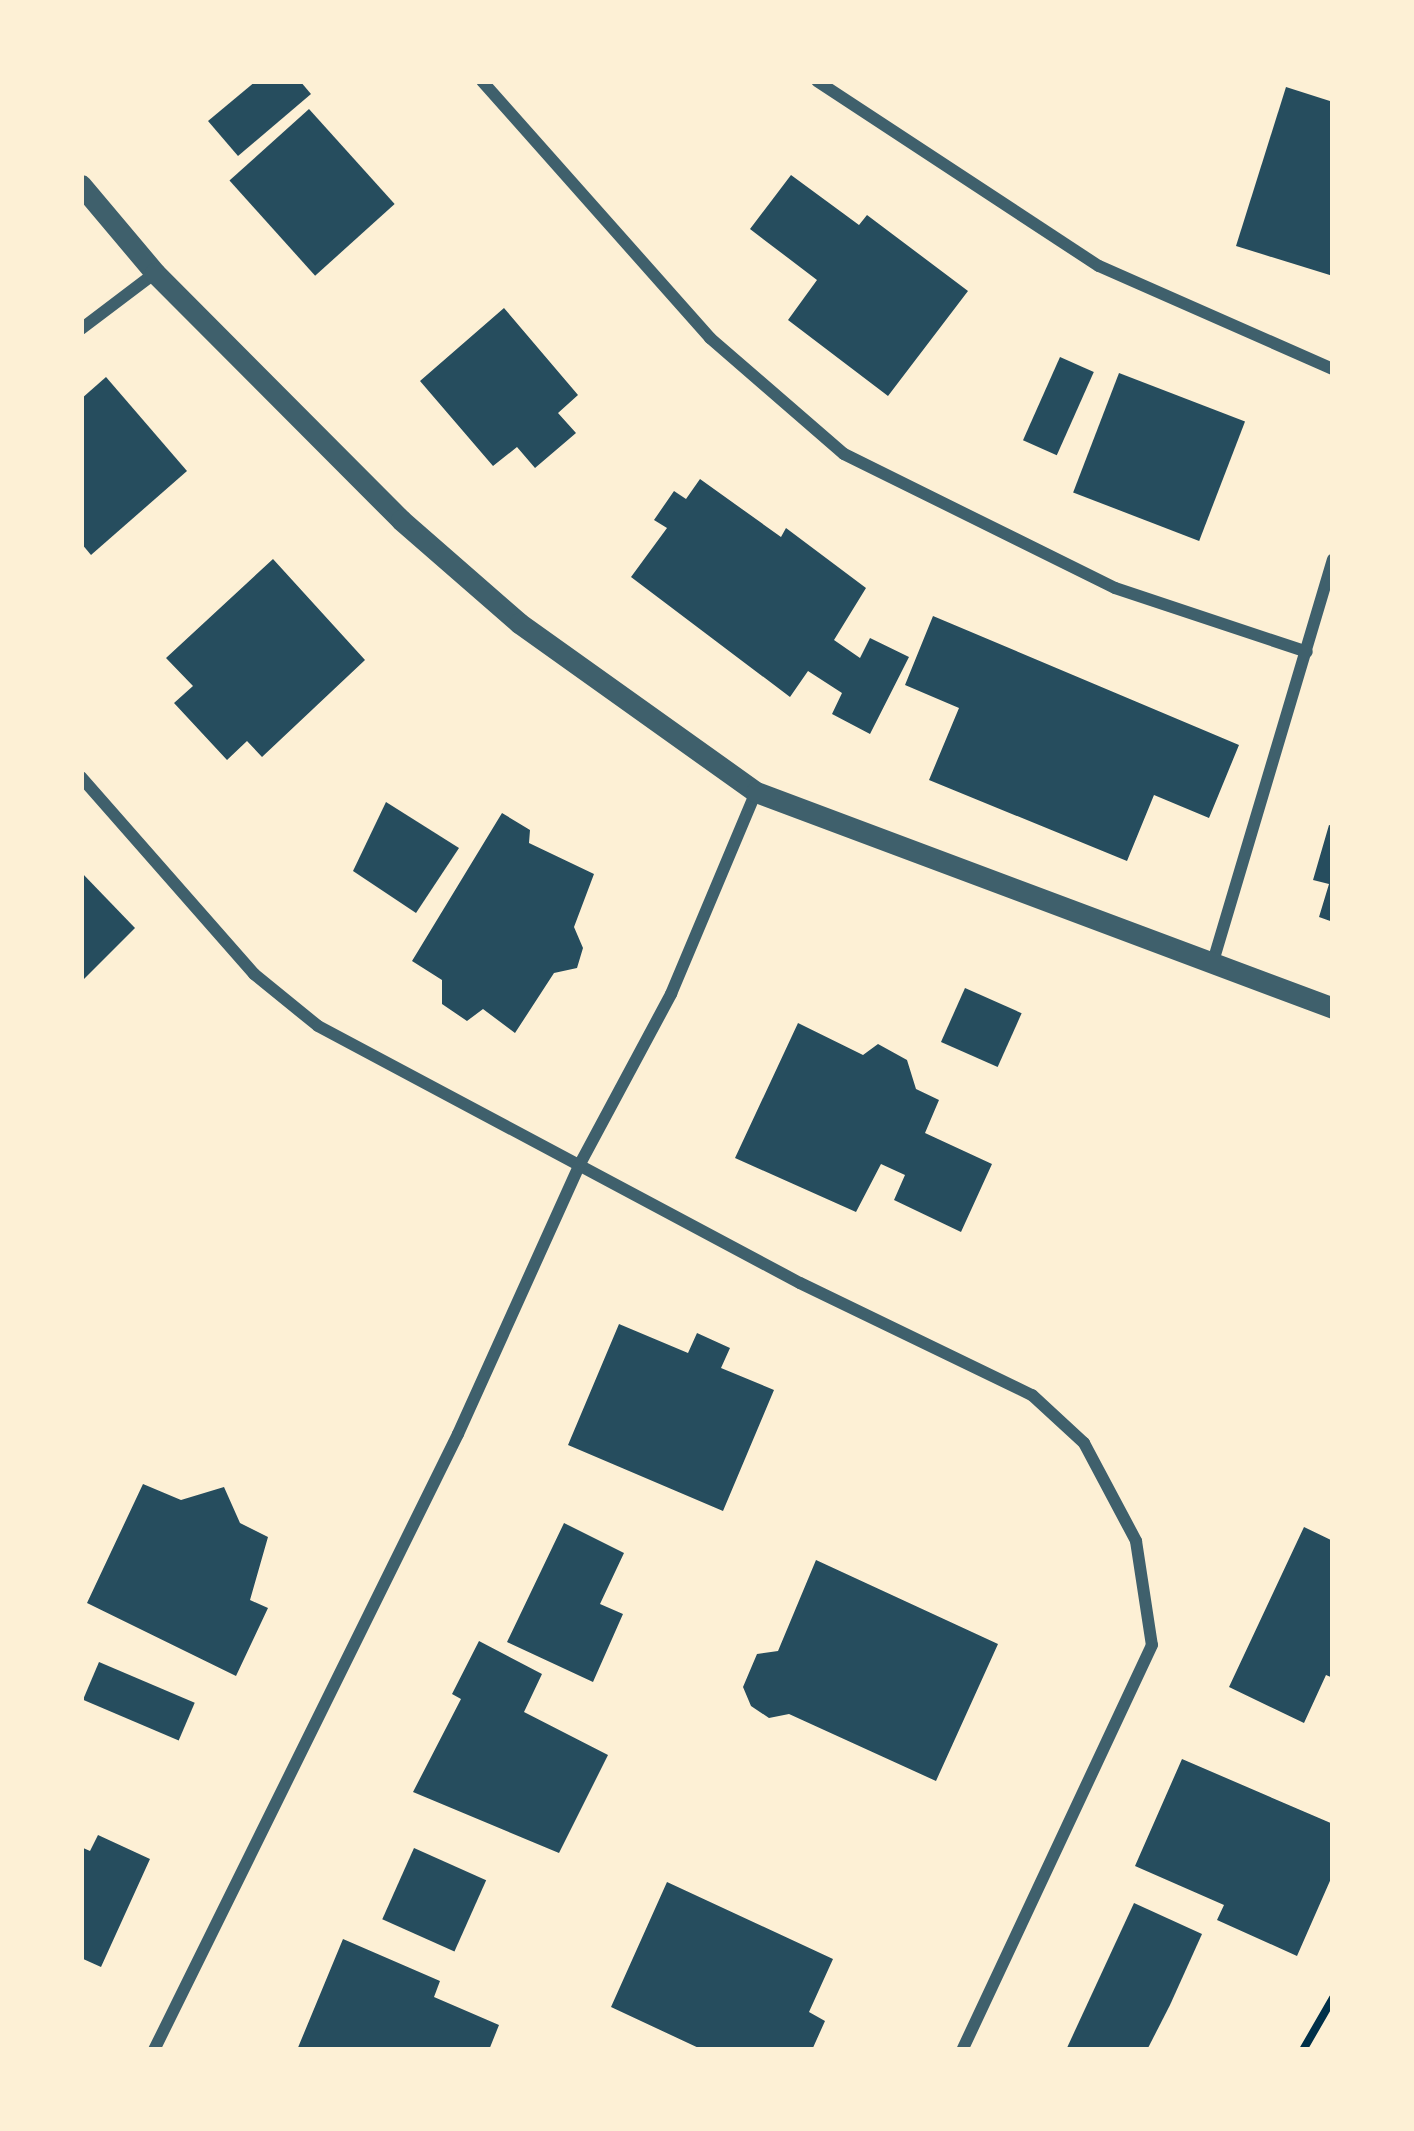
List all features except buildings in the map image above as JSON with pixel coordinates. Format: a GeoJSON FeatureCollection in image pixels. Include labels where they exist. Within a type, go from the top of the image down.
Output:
{"type":"FeatureCollection","features":[{"type":"Feature","properties":{"kind":"street"},"geometry":{"type":"LineString","coordinates":[[482,81],[710,338],[844,454],[1115,588],[1307,652]]}},
{"type":"Feature","properties":{"kind":"street"},"geometry":{"type":"LineString","coordinates":[[817,81],[1100,266],[1333,369]]}},
{"type":"Feature","properties":{"kind":"street"},"geometry":{"type":"LineString","coordinates":[[81,185],[155,273],[401,520],[519,623],[756,792],[1333,1008]]}},
{"type":"Feature","properties":{"kind":"street"},"geometry":{"type":"LineString","coordinates":[[81,329],[155,273]]}},
{"type":"Feature","properties":{"kind":"street"},"geometry":{"type":"LineString","coordinates":[[1212,966],[1333,560]]}},
{"type":"Feature","properties":{"kind":"street"},"geometry":{"type":"LineString","coordinates":[[81,777],[254,974],[318,1026],[581,1162],[800,1283],[1032,1395],[1084,1443],[1136,1541],[1152,1645],[962,2050]]}},
{"type":"Feature","properties":{"kind":"street"},"geometry":{"type":"LineString","coordinates":[[154,2050],[458,1434],[581,1162],[671,994],[756,792]]}},
{"type":"Feature","properties":{"kind":"path"},"geometry":{"type":"LineString","coordinates":[[1303,2050],[1333,1998]]}}]}
